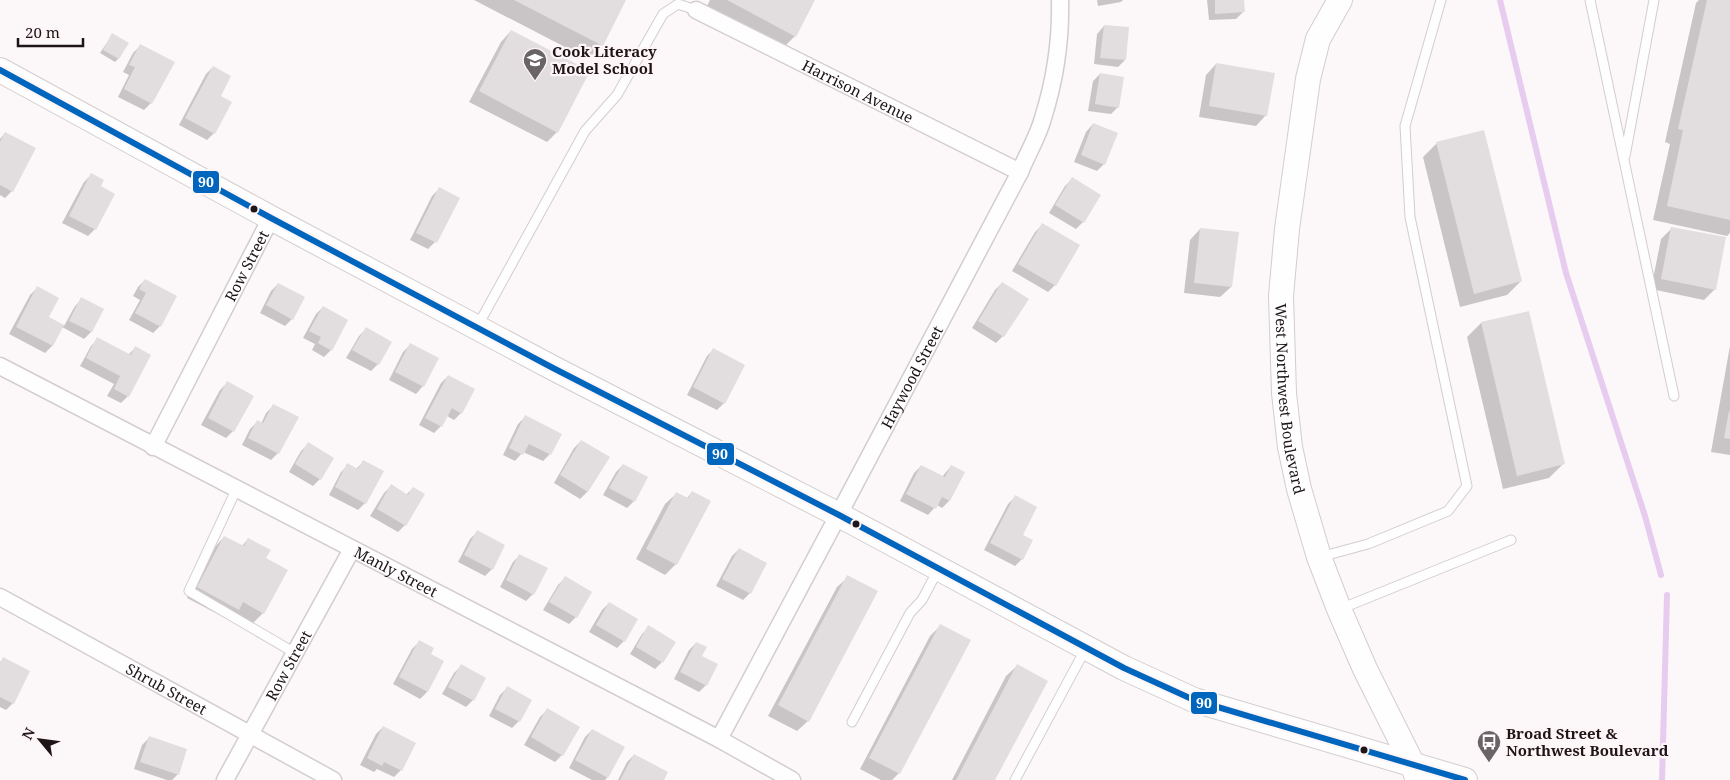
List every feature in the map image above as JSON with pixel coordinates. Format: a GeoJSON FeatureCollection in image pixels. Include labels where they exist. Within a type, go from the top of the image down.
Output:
{"type":"FeatureCollection","features":[{"type":"Feature","properties":{"kind":"street","name":"Haywood Street"},"geometry":{"type":"LineString","coordinates":[[719,739],[1020,172],[1043,120],[1053,79],[1060,28],[1060,0]]}},
{"type":"Feature","properties":{"kind":"street","name":"West Northwest Boulevard"},"geometry":{"type":"LineString","coordinates":[[1340,0],[1318,39],[1308,79],[1287,229],[1281,296],[1284,393],[1290,447],[1299,489],[1320,557],[1339,609],[1365,669],[1415,773]]}},
{"type":"Feature","properties":{"kind":"street","name":"Harrison Avenue"},"geometry":{"type":"LineString","coordinates":[[696,10],[1020,172]]}},
{"type":"Feature","properties":{"kind":"street"},"geometry":{"type":"LineString","coordinates":[[0,70],[271,218],[476,327],[839,515],[1124,668],[1194,700],[1415,773],[1465,780]]}},
{"type":"Feature","properties":{"kind":"street","name":"Row Street"},"geometry":{"type":"LineString","coordinates":[[153,447],[271,218]]}},
{"type":"Feature","properties":{"kind":"street","name":"Manly Street"},"geometry":{"type":"LineString","coordinates":[[0,366],[719,739],[792,780]]}},
{"type":"Feature","properties":{"kind":"street","name":"Row Street"},"geometry":{"type":"LineString","coordinates":[[225,780],[352,549]]}},
{"type":"Feature","properties":{"kind":"street","name":"Shrub Street"},"geometry":{"type":"LineString","coordinates":[[0,597],[333,780]]}},
{"type":"Feature","properties":{"kind":"lane"},"geometry":{"type":"LineString","coordinates":[[1320,557],[1368,544],[1448,511],[1467,486],[1410,217],[1405,126],[1441,0]]}},
{"type":"Feature","properties":{"kind":"lane"},"geometry":{"type":"LineString","coordinates":[[1590,0],[1674,396]]}},
{"type":"Feature","properties":{"kind":"lane"},"geometry":{"type":"LineString","coordinates":[[1624,161],[1654,0]]}},
{"type":"Feature","properties":{"kind":"lane"},"geometry":{"type":"LineString","coordinates":[[476,327],[584,131],[617,95],[663,14],[678,4],[696,10]]}},
{"type":"Feature","properties":{"kind":"lane"},"geometry":{"type":"LineString","coordinates":[[236,490],[189,591],[295,653]]}},
{"type":"Feature","properties":{"kind":"lane"},"geometry":{"type":"LineString","coordinates":[[1339,609],[1511,540]]}},
{"type":"Feature","properties":{"kind":"lane"},"geometry":{"type":"LineString","coordinates":[[852,722],[910,613],[922,600],[939,569]]}},
{"type":"Feature","properties":{"kind":"lane"},"geometry":{"type":"LineString","coordinates":[[1015,780],[1086,648]]}},
{"type":"Feature","properties":{"kind":"building","name":"Cook Literacy Model School"},"geometry":{"type":"Polygon","coordinates":[[[514,0],[626,0],[603,46],[514,0]]]}},
{"type":"Feature","properties":{"kind":"building"},"geometry":{"type":"Polygon","coordinates":[[[727,0],[815,0],[796,37],[727,0]]]}},
{"type":"Feature","properties":{"kind":"building"},"geometry":{"type":"Polygon","coordinates":[[[1215,0],[1244,0],[1245,12],[1215,14],[1215,0]]]}},
{"type":"Feature","properties":{"kind":"building"},"geometry":{"type":"Polygon","coordinates":[[[1707,0],[1730,0],[1730,220],[1667,206],[1683,130],[1678,129],[1707,0]]]}},
{"type":"Feature","properties":{"kind":"building"},"geometry":{"type":"Polygon","coordinates":[[[1104,25],[1129,27],[1126,60],[1100,58],[1104,25]]]}},
{"type":"Feature","properties":{"kind":"building","name":"Cook Literacy Model School"},"geometry":{"type":"Polygon","coordinates":[[[511,30],[590,71],[558,133],[479,91],[511,30]]]}},
{"type":"Feature","properties":{"kind":"building"},"geometry":{"type":"Polygon","coordinates":[[[112,33],[129,43],[119,59],[103,50],[112,33]]]}},
{"type":"Feature","properties":{"kind":"building"},"geometry":{"type":"Polygon","coordinates":[[[140,44],[175,62],[152,104],[124,89],[135,67],[129,65],[140,44]]]}},
{"type":"Feature","properties":{"kind":"building"},"geometry":{"type":"Polygon","coordinates":[[[1216,63],[1275,73],[1267,116],[1209,106],[1216,63]]]}},
{"type":"Feature","properties":{"kind":"building"},"geometry":{"type":"Polygon","coordinates":[[[213,66],[231,76],[221,96],[232,102],[215,134],[185,118],[213,66]]]}},
{"type":"Feature","properties":{"kind":"building"},"geometry":{"type":"Polygon","coordinates":[[[1100,73],[1124,77],[1119,108],[1095,104],[1100,73]]]}},
{"type":"Feature","properties":{"kind":"building"},"geometry":{"type":"Polygon","coordinates":[[[1093,123],[1118,133],[1105,165],[1081,155],[1093,123]]]}},
{"type":"Feature","properties":{"kind":"building"},"geometry":{"type":"Polygon","coordinates":[[[1484,130],[1522,281],[1474,294],[1436,142],[1484,130]]]}},
{"type":"Feature","properties":{"kind":"building"},"geometry":{"type":"Polygon","coordinates":[[[5,132],[36,148],[13,192],[0,185],[0,142],[5,132]]]}},
{"type":"Feature","properties":{"kind":"building"},"geometry":{"type":"Polygon","coordinates":[[[91,173],[104,180],[101,186],[115,194],[96,230],[69,216],[91,173]]]}},
{"type":"Feature","properties":{"kind":"building"},"geometry":{"type":"Polygon","coordinates":[[[1072,177],[1101,195],[1084,223],[1055,205],[1072,177]]]}},
{"type":"Feature","properties":{"kind":"building"},"geometry":{"type":"Polygon","coordinates":[[[439,187],[460,198],[437,243],[416,233],[439,187]]]}},
{"type":"Feature","properties":{"kind":"building"},"geometry":{"type":"Polygon","coordinates":[[[1042,223],[1080,245],[1056,286],[1018,264],[1042,223]]]}},
{"type":"Feature","properties":{"kind":"building"},"geometry":{"type":"Polygon","coordinates":[[[1671,227],[1726,237],[1716,290],[1661,279],[1671,227]]]}},
{"type":"Feature","properties":{"kind":"building"},"geometry":{"type":"Polygon","coordinates":[[[1200,228],[1239,232],[1232,287],[1194,283],[1200,228]]]}},
{"type":"Feature","properties":{"kind":"building"},"geometry":{"type":"Polygon","coordinates":[[[145,279],[177,296],[161,327],[135,313],[146,293],[139,289],[145,279]]]}},
{"type":"Feature","properties":{"kind":"building"},"geometry":{"type":"Polygon","coordinates":[[[1002,282],[1029,299],[1004,337],[978,321],[1002,282]]]}},
{"type":"Feature","properties":{"kind":"building"},"geometry":{"type":"Polygon","coordinates":[[[278,283],[305,297],[293,320],[266,305],[278,283]]]}},
{"type":"Feature","properties":{"kind":"building"},"geometry":{"type":"Polygon","coordinates":[[[37,286],[59,298],[49,317],[64,325],[53,346],[16,327],[37,286]]]}},
{"type":"Feature","properties":{"kind":"building"},"geometry":{"type":"Polygon","coordinates":[[[81,297],[104,309],[92,332],[69,321],[81,297]]]}},
{"type":"Feature","properties":{"kind":"building"},"geometry":{"type":"Polygon","coordinates":[[[323,306],[348,320],[332,351],[318,343],[321,337],[309,331],[323,306]]]}},
{"type":"Feature","properties":{"kind":"building"},"geometry":{"type":"Polygon","coordinates":[[[1529,311],[1565,464],[1517,476],[1481,322],[1529,311]]]}},
{"type":"Feature","properties":{"kind":"building"},"geometry":{"type":"Polygon","coordinates":[[[366,327],[392,342],[379,365],[352,350],[366,327]]]}},
{"type":"Feature","properties":{"kind":"building"},"geometry":{"type":"Polygon","coordinates":[[[97,337],[131,355],[135,346],[151,355],[129,397],[114,389],[120,376],[86,358],[97,337]]]}},
{"type":"Feature","properties":{"kind":"building"},"geometry":{"type":"Polygon","coordinates":[[[410,343],[439,358],[424,387],[395,372],[410,343]]]}},
{"type":"Feature","properties":{"kind":"building"},"geometry":{"type":"Polygon","coordinates":[[[713,348],[745,365],[725,404],[693,387],[713,348]]]}},
{"type":"Feature","properties":{"kind":"building"},"geometry":{"type":"Polygon","coordinates":[[[448,375],[475,389],[462,414],[452,408],[442,427],[425,418],[448,375]]]}},
{"type":"Feature","properties":{"kind":"building"},"geometry":{"type":"Polygon","coordinates":[[[227,381],[254,396],[234,432],[208,418],[227,381]]]}},
{"type":"Feature","properties":{"kind":"building"},"geometry":{"type":"Polygon","coordinates":[[[273,404],[299,417],[279,454],[248,438],[257,420],[263,423],[273,404]]]}},
{"type":"Feature","properties":{"kind":"building"},"geometry":{"type":"Polygon","coordinates":[[[1730,411],[1730,439],[1724,438],[1730,411]]]}},
{"type":"Feature","properties":{"kind":"building"},"geometry":{"type":"Polygon","coordinates":[[[525,415],[562,434],[551,455],[529,444],[523,455],[509,448],[525,415]]]}},
{"type":"Feature","properties":{"kind":"building"},"geometry":{"type":"Polygon","coordinates":[[[581,440],[610,457],[588,492],[560,475],[581,440]]]}},
{"type":"Feature","properties":{"kind":"building"},"geometry":{"type":"Polygon","coordinates":[[[308,442],[334,458],[321,480],[295,464],[308,442]]]}},
{"type":"Feature","properties":{"kind":"building"},"geometry":{"type":"Polygon","coordinates":[[[363,460],[384,471],[366,504],[335,487],[347,463],[358,469],[363,460]]]}},
{"type":"Feature","properties":{"kind":"building"},"geometry":{"type":"Polygon","coordinates":[[[623,464],[648,477],[635,502],[609,488],[623,464]]]}},
{"type":"Feature","properties":{"kind":"building"},"geometry":{"type":"Polygon","coordinates":[[[921,465],[945,477],[951,465],[965,472],[950,501],[942,497],[936,509],[906,494],[921,465]]]}},
{"type":"Feature","properties":{"kind":"building"},"geometry":{"type":"Polygon","coordinates":[[[391,484],[408,495],[413,487],[425,494],[406,526],[377,509],[391,484]]]}},
{"type":"Feature","properties":{"kind":"building"},"geometry":{"type":"Polygon","coordinates":[[[692,491],[711,501],[677,565],[646,549],[676,492],[688,498],[692,491]]]}},
{"type":"Feature","properties":{"kind":"building"},"geometry":{"type":"Polygon","coordinates":[[[1015,495],[1037,507],[1023,535],[1033,540],[1023,560],[990,543],[1015,495]]]}},
{"type":"Feature","properties":{"kind":"building"},"geometry":{"type":"Polygon","coordinates":[[[477,530],[505,545],[493,570],[464,555],[477,530]]]}},
{"type":"Feature","properties":{"kind":"building"},"geometry":{"type":"Polygon","coordinates":[[[224,536],[244,546],[248,538],[271,550],[266,558],[288,570],[264,614],[243,602],[239,610],[197,587],[224,536]]]}},
{"type":"Feature","properties":{"kind":"building"},"geometry":{"type":"Polygon","coordinates":[[[739,548],[767,563],[751,594],[722,579],[739,548]]]}},
{"type":"Feature","properties":{"kind":"building"},"geometry":{"type":"Polygon","coordinates":[[[519,554],[548,568],[534,595],[506,580],[519,554]]]}},
{"type":"Feature","properties":{"kind":"building"},"geometry":{"type":"Polygon","coordinates":[[[847,575],[878,591],[809,722],[778,705],[847,575]]]}},
{"type":"Feature","properties":{"kind":"building"},"geometry":{"type":"Polygon","coordinates":[[[565,576],[592,592],[577,618],[549,602],[565,576]]]}},
{"type":"Feature","properties":{"kind":"building"},"geometry":{"type":"Polygon","coordinates":[[[609,602],[638,619],[625,642],[596,625],[609,602]]]}},
{"type":"Feature","properties":{"kind":"building"},"geometry":{"type":"Polygon","coordinates":[[[940,624],[971,640],[900,774],[869,758],[940,624]]]}},
{"type":"Feature","properties":{"kind":"building"},"geometry":{"type":"Polygon","coordinates":[[[648,625],[676,642],[663,663],[636,647],[648,625]]]}},
{"type":"Feature","properties":{"kind":"building"},"geometry":{"type":"Polygon","coordinates":[[[419,640],[434,648],[431,654],[444,661],[428,692],[399,677],[419,640]]]}},
{"type":"Feature","properties":{"kind":"building"},"geometry":{"type":"Polygon","coordinates":[[[696,642],[707,647],[702,656],[718,664],[707,686],[680,672],[696,642]]]}},
{"type":"Feature","properties":{"kind":"building"},"geometry":{"type":"Polygon","coordinates":[[[3,657],[30,671],[14,704],[0,697],[0,663],[3,657]]]}},
{"type":"Feature","properties":{"kind":"building"},"geometry":{"type":"Polygon","coordinates":[[[461,664],[486,678],[474,701],[448,687],[461,664]]]}},
{"type":"Feature","properties":{"kind":"building"},"geometry":{"type":"Polygon","coordinates":[[[1017,664],[1048,681],[995,780],[956,780],[1017,664]]]}},
{"type":"Feature","properties":{"kind":"building"},"geometry":{"type":"Polygon","coordinates":[[[507,686],[532,700],[520,722],[495,709],[507,686]]]}},
{"type":"Feature","properties":{"kind":"building"},"geometry":{"type":"Polygon","coordinates":[[[547,708],[580,727],[563,756],[531,737],[547,708]]]}},
{"type":"Feature","properties":{"kind":"building"},"geometry":{"type":"Polygon","coordinates":[[[383,726],[416,743],[402,771],[384,762],[382,766],[367,758],[383,726]]]}},
{"type":"Feature","properties":{"kind":"building"},"geometry":{"type":"Polygon","coordinates":[[[592,729],[625,747],[608,778],[575,760],[592,729]]]}},
{"type":"Feature","properties":{"kind":"building"},"geometry":{"type":"Polygon","coordinates":[[[149,736],[187,749],[179,775],[140,762],[149,736]]]}},
{"type":"Feature","properties":{"kind":"building"},"geometry":{"type":"Polygon","coordinates":[[[634,754],[668,772],[664,780],[620,780],[634,754]]]}},
{"type":"Feature","properties":{"kind":"waterway"},"geometry":{"type":"LineString","coordinates":[[1500,0],[1566,273],[1645,516],[1661,575]]}},
{"type":"Feature","properties":{"kind":"waterway"},"geometry":{"type":"LineString","coordinates":[[1662,780],[1667,595]]}},
{"type":"Feature","properties":{"kind":"transit line","name":"90"},"geometry":{"type":"LineString","coordinates":[[0,70],[271,218],[553,368],[839,515],[1124,668],[1194,700],[1465,780]]}},
{"type":"Feature","properties":{"kind":"place","name":"Cook Literacy Model School"},"geometry":{"type":"Point","coordinates":[535,81]}},
{"type":"Feature","properties":{"kind":"place","name":"Broad Street & Northwest Boulevard"},"geometry":{"type":"Point","coordinates":[1489,763]}}]}
